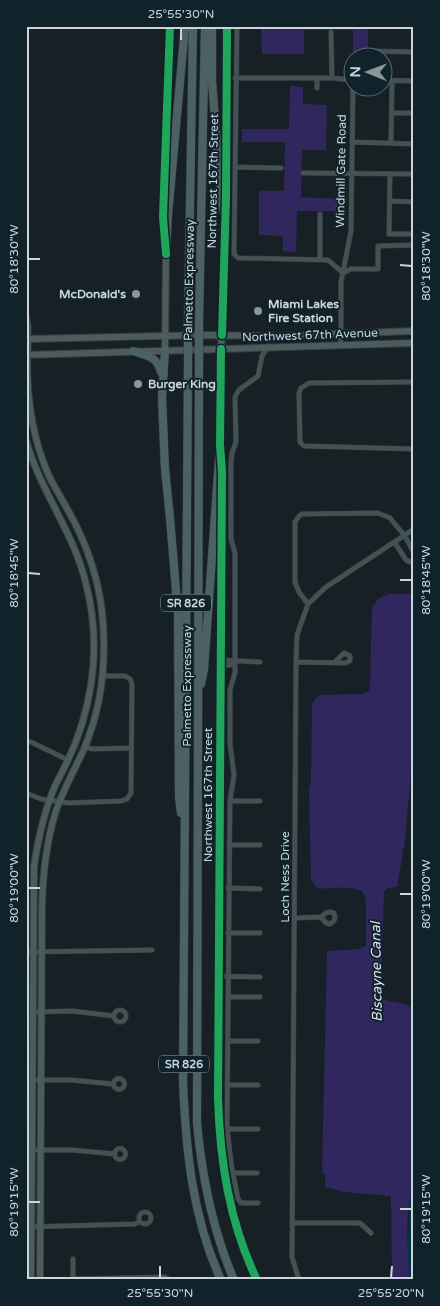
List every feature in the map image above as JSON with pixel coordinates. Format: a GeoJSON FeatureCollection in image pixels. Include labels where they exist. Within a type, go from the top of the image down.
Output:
{"type":"FeatureCollection","features":[{"type":"Feature","properties":{"kind":"highway"},"geometry":{"type":"LineString","coordinates":[[166,254],[185,26]]}},
{"type":"Feature","properties":{"kind":"highway","name":"Palmetto Expressway"},"geometry":{"type":"LineString","coordinates":[[193,26],[188,322],[185,1128],[189,1167],[196,1202],[204,1235],[221,1280]]}},
{"type":"Feature","properties":{"kind":"highway","name":"Palmetto Expressway"},"geometry":{"type":"LineString","coordinates":[[205,26],[199,362],[197,1123],[207,1198],[234,1280]]}},
{"type":"Feature","properties":{"kind":"highway"},"geometry":{"type":"LineString","coordinates":[[212,26],[212,81],[224,213]]}},
{"type":"Feature","properties":{"kind":"highway"},"geometry":{"type":"LineString","coordinates":[[165,350],[162,382],[164,468],[178,615],[179,797],[185,843]]}},
{"type":"Feature","properties":{"kind":"highway"},"geometry":{"type":"LineString","coordinates":[[133,351],[151,357],[158,362],[162,382]]}},
{"type":"Feature","properties":{"kind":"highway"},"geometry":{"type":"LineString","coordinates":[[198,701],[204,669],[220,446]]}},
{"type":"Feature","properties":{"kind":"street"},"geometry":{"type":"LineString","coordinates":[[165,350],[166,254],[163,216],[170,26]]}},
{"type":"Feature","properties":{"kind":"street","name":"Northwest 167th Street"},"geometry":{"type":"LineString","coordinates":[[227,26],[226,197],[224,213],[220,446],[222,472],[218,976],[219,1136],[226,1186],[239,1239],[257,1280]]}},
{"type":"Feature","properties":{"kind":"street"},"geometry":{"type":"LineString","coordinates":[[237,26],[234,254],[238,258],[328,260],[343,273],[351,269],[378,269],[378,246],[414,245]]}},
{"type":"Feature","properties":{"kind":"street"},"geometry":{"type":"LineString","coordinates":[[331,32],[332,78]]}},
{"type":"Feature","properties":{"kind":"street"},"geometry":{"type":"LineString","coordinates":[[392,52],[414,52]]}},
{"type":"Feature","properties":{"kind":"street"},"geometry":{"type":"LineString","coordinates":[[236,78],[342,79]]}},
{"type":"Feature","properties":{"kind":"street"},"geometry":{"type":"LineString","coordinates":[[316,88],[317,78]]}},
{"type":"Feature","properties":{"kind":"street"},"geometry":{"type":"LineString","coordinates":[[392,80],[414,81]]}},
{"type":"Feature","properties":{"kind":"street","name":"Windmill Gate Road"},"geometry":{"type":"LineString","coordinates":[[341,344],[341,282],[351,231],[353,98]]}},
{"type":"Feature","properties":{"kind":"street"},"geometry":{"type":"LineString","coordinates":[[391,142],[392,98]]}},
{"type":"Feature","properties":{"kind":"street"},"geometry":{"type":"LineString","coordinates":[[392,113],[414,112]]}},
{"type":"Feature","properties":{"kind":"street"},"geometry":{"type":"LineString","coordinates":[[352,142],[414,144]]}},
{"type":"Feature","properties":{"kind":"street"},"geometry":{"type":"LineString","coordinates":[[235,167],[281,168]]}},
{"type":"Feature","properties":{"kind":"street"},"geometry":{"type":"LineString","coordinates":[[303,173],[414,174]]}},
{"type":"Feature","properties":{"kind":"street"},"geometry":{"type":"LineString","coordinates":[[390,174],[389,234],[414,234]]}},
{"type":"Feature","properties":{"kind":"street"},"geometry":{"type":"LineString","coordinates":[[390,201],[414,202]]}},
{"type":"Feature","properties":{"kind":"street"},"geometry":{"type":"LineString","coordinates":[[320,214],[320,259]]}},
{"type":"Feature","properties":{"kind":"street"},"geometry":{"type":"LineString","coordinates":[[26,312],[29,328],[27,339],[28,394],[35,433],[50,476],[81,536],[90,561],[101,603],[104,640],[103,676],[96,712],[50,831],[44,868],[42,904],[40,1280]]}},
{"type":"Feature","properties":{"kind":"street","name":"Northwest 67th Avenue"},"geometry":{"type":"LineString","coordinates":[[27,339],[222,335],[262,336],[406,331],[414,333]]}},
{"type":"Feature","properties":{"kind":"street"},"geometry":{"type":"LineString","coordinates":[[258,1203],[242,1203],[239,1201],[233,1174],[228,1129],[228,888],[230,801],[234,775],[234,764],[230,752],[230,690],[234,676],[235,553],[231,537],[231,457],[236,444],[238,396],[258,376],[263,347],[262,336]]}},
{"type":"Feature","properties":{"kind":"street","name":"Northwest 67th Avenue"},"geometry":{"type":"LineString","coordinates":[[27,355],[414,343]]}},
{"type":"Feature","properties":{"kind":"street"},"geometry":{"type":"LineString","coordinates":[[262,356],[263,347]]}},
{"type":"Feature","properties":{"kind":"street"},"geometry":{"type":"LineString","coordinates":[[414,382],[309,383],[301,388],[299,393],[300,442],[304,446],[414,448]]}},
{"type":"Feature","properties":{"kind":"street"},"geometry":{"type":"LineString","coordinates":[[26,440],[42,483],[67,531],[81,565],[90,602],[94,637],[93,675],[81,728],[50,800],[40,830],[34,866],[32,1150],[29,1227],[31,1280]]}},
{"type":"Feature","properties":{"kind":"street"},"geometry":{"type":"LineString","coordinates":[[308,604],[298,592],[296,582],[295,526],[299,516],[307,513],[378,512],[390,518],[405,536],[414,552]]}},
{"type":"Feature","properties":{"kind":"street","name":"Loch Ness Drive"},"geometry":{"type":"LineString","coordinates":[[299,1280],[292,1258],[294,1223],[296,662],[298,635],[308,604],[326,587],[414,530]]}},
{"type":"Feature","properties":{"kind":"street"},"geometry":{"type":"LineString","coordinates":[[395,543],[406,560],[410,562],[414,559]]}},
{"type":"Feature","properties":{"kind":"street"},"geometry":{"type":"LineString","coordinates":[[81,565],[90,561]]}},
{"type":"Feature","properties":{"kind":"street"},"geometry":{"type":"LineString","coordinates":[[94,637],[104,640]]}},
{"type":"Feature","properties":{"kind":"street"},"geometry":{"type":"LineString","coordinates":[[220,663],[230,665],[234,661],[260,662]]}},
{"type":"Feature","properties":{"kind":"street"},"geometry":{"type":"LineString","coordinates":[[296,662],[336,661]]}},
{"type":"Feature","properties":{"kind":"street"},"geometry":{"type":"LineString","coordinates":[[26,792],[41,799],[60,802],[121,801],[127,799],[131,793],[132,684],[130,678],[125,676],[103,676]]}},
{"type":"Feature","properties":{"kind":"street"},"geometry":{"type":"LineString","coordinates":[[26,742],[31,742],[68,760]]}},
{"type":"Feature","properties":{"kind":"street"},"geometry":{"type":"LineString","coordinates":[[84,747],[94,749],[131,748]]}},
{"type":"Feature","properties":{"kind":"street"},"geometry":{"type":"LineString","coordinates":[[230,801],[260,801]]}},
{"type":"Feature","properties":{"kind":"street"},"geometry":{"type":"LineString","coordinates":[[229,845],[260,845]]}},
{"type":"Feature","properties":{"kind":"street"},"geometry":{"type":"LineString","coordinates":[[228,888],[260,889]]}},
{"type":"Feature","properties":{"kind":"street"},"geometry":{"type":"LineString","coordinates":[[295,918],[321,917]]}},
{"type":"Feature","properties":{"kind":"street"},"geometry":{"type":"LineString","coordinates":[[228,933],[260,933]]}},
{"type":"Feature","properties":{"kind":"street"},"geometry":{"type":"LineString","coordinates":[[26,952],[152,950]]}},
{"type":"Feature","properties":{"kind":"street"},"geometry":{"type":"LineString","coordinates":[[218,976],[260,977]]}},
{"type":"Feature","properties":{"kind":"street"},"geometry":{"type":"LineString","coordinates":[[228,997],[260,997]]}},
{"type":"Feature","properties":{"kind":"street"},"geometry":{"type":"LineString","coordinates":[[32,1012],[72,1011],[114,1016]]}},
{"type":"Feature","properties":{"kind":"street"},"geometry":{"type":"LineString","coordinates":[[228,1041],[258,1041]]}},
{"type":"Feature","properties":{"kind":"street"},"geometry":{"type":"LineString","coordinates":[[32,1080],[71,1080],[113,1084]]}},
{"type":"Feature","properties":{"kind":"street"},"geometry":{"type":"LineString","coordinates":[[228,1085],[258,1085]]}},
{"type":"Feature","properties":{"kind":"street"},"geometry":{"type":"LineString","coordinates":[[228,1129],[258,1129]]}},
{"type":"Feature","properties":{"kind":"street"},"geometry":{"type":"LineString","coordinates":[[32,1150],[72,1150],[115,1154]]}},
{"type":"Feature","properties":{"kind":"street"},"geometry":{"type":"LineString","coordinates":[[233,1174],[258,1173]]}},
{"type":"Feature","properties":{"kind":"street"},"geometry":{"type":"LineString","coordinates":[[29,1227],[135,1224],[140,1222]]}},
{"type":"Feature","properties":{"kind":"street"},"geometry":{"type":"LineString","coordinates":[[294,1223],[360,1223],[371,1233]]}},
{"type":"Feature","properties":{"kind":"street"},"geometry":{"type":"LineString","coordinates":[[73,1259],[73,1280],[165,1278],[170,1280]]}},
{"type":"Feature","properties":{"kind":"shaded area"},"geometry":{"type":"Polygon","coordinates":[[[414,1156],[414,1280],[407,1280],[410,1186],[414,1156]]]}},
{"type":"Feature","properties":{"kind":"water"},"geometry":{"type":"Polygon","coordinates":[[[245,26],[412,26],[368,27],[368,48],[353,48],[353,30],[304,30],[304,54],[262,54],[261,29],[245,29],[245,26]]]}},
{"type":"Feature","properties":{"kind":"water"},"geometry":{"type":"Polygon","coordinates":[[[290,86],[303,87],[303,104],[327,105],[326,150],[302,150],[301,197],[343,199],[342,211],[297,211],[296,252],[283,251],[283,236],[259,235],[259,191],[284,191],[285,142],[242,142],[242,129],[289,129],[290,86]]]}},
{"type":"Feature","properties":{"kind":"water","name":"Biscayne Canal"},"geometry":{"type":"Polygon","coordinates":[[[388,594],[414,594],[414,737],[405,841],[397,887],[388,888],[384,892],[381,990],[382,998],[405,1004],[414,1013],[414,1086],[412,1099],[414,1111],[414,1189],[408,1219],[409,1280],[392,1280],[391,1196],[344,1192],[325,1187],[325,1173],[322,1173],[327,951],[359,949],[366,946],[366,899],[362,891],[355,889],[315,887],[311,878],[309,791],[311,781],[312,704],[320,695],[363,694],[369,691],[372,608],[378,599],[388,594]]]}},
{"type":"Feature","properties":{"kind":"cycle path"},"geometry":{"type":"LineString","coordinates":[[166,254],[163,217],[170,26]]}},
{"type":"Feature","properties":{"kind":"cycle path"},"geometry":{"type":"LineString","coordinates":[[222,335],[226,197],[227,26]]}},
{"type":"Feature","properties":{"kind":"cycle path"},"geometry":{"type":"LineString","coordinates":[[221,349],[218,1098],[221,1145],[228,1191],[239,1236],[257,1280]]}},
{"type":"Feature","properties":{"kind":"place","name":"McDonald's"},"geometry":{"type":"Point","coordinates":[136,294]}},
{"type":"Feature","properties":{"kind":"place","name":"Miami Lakes Fire Station"},"geometry":{"type":"Point","coordinates":[258,311]}},
{"type":"Feature","properties":{"kind":"place","name":"Burger King"},"geometry":{"type":"Point","coordinates":[138,384]}}]}
